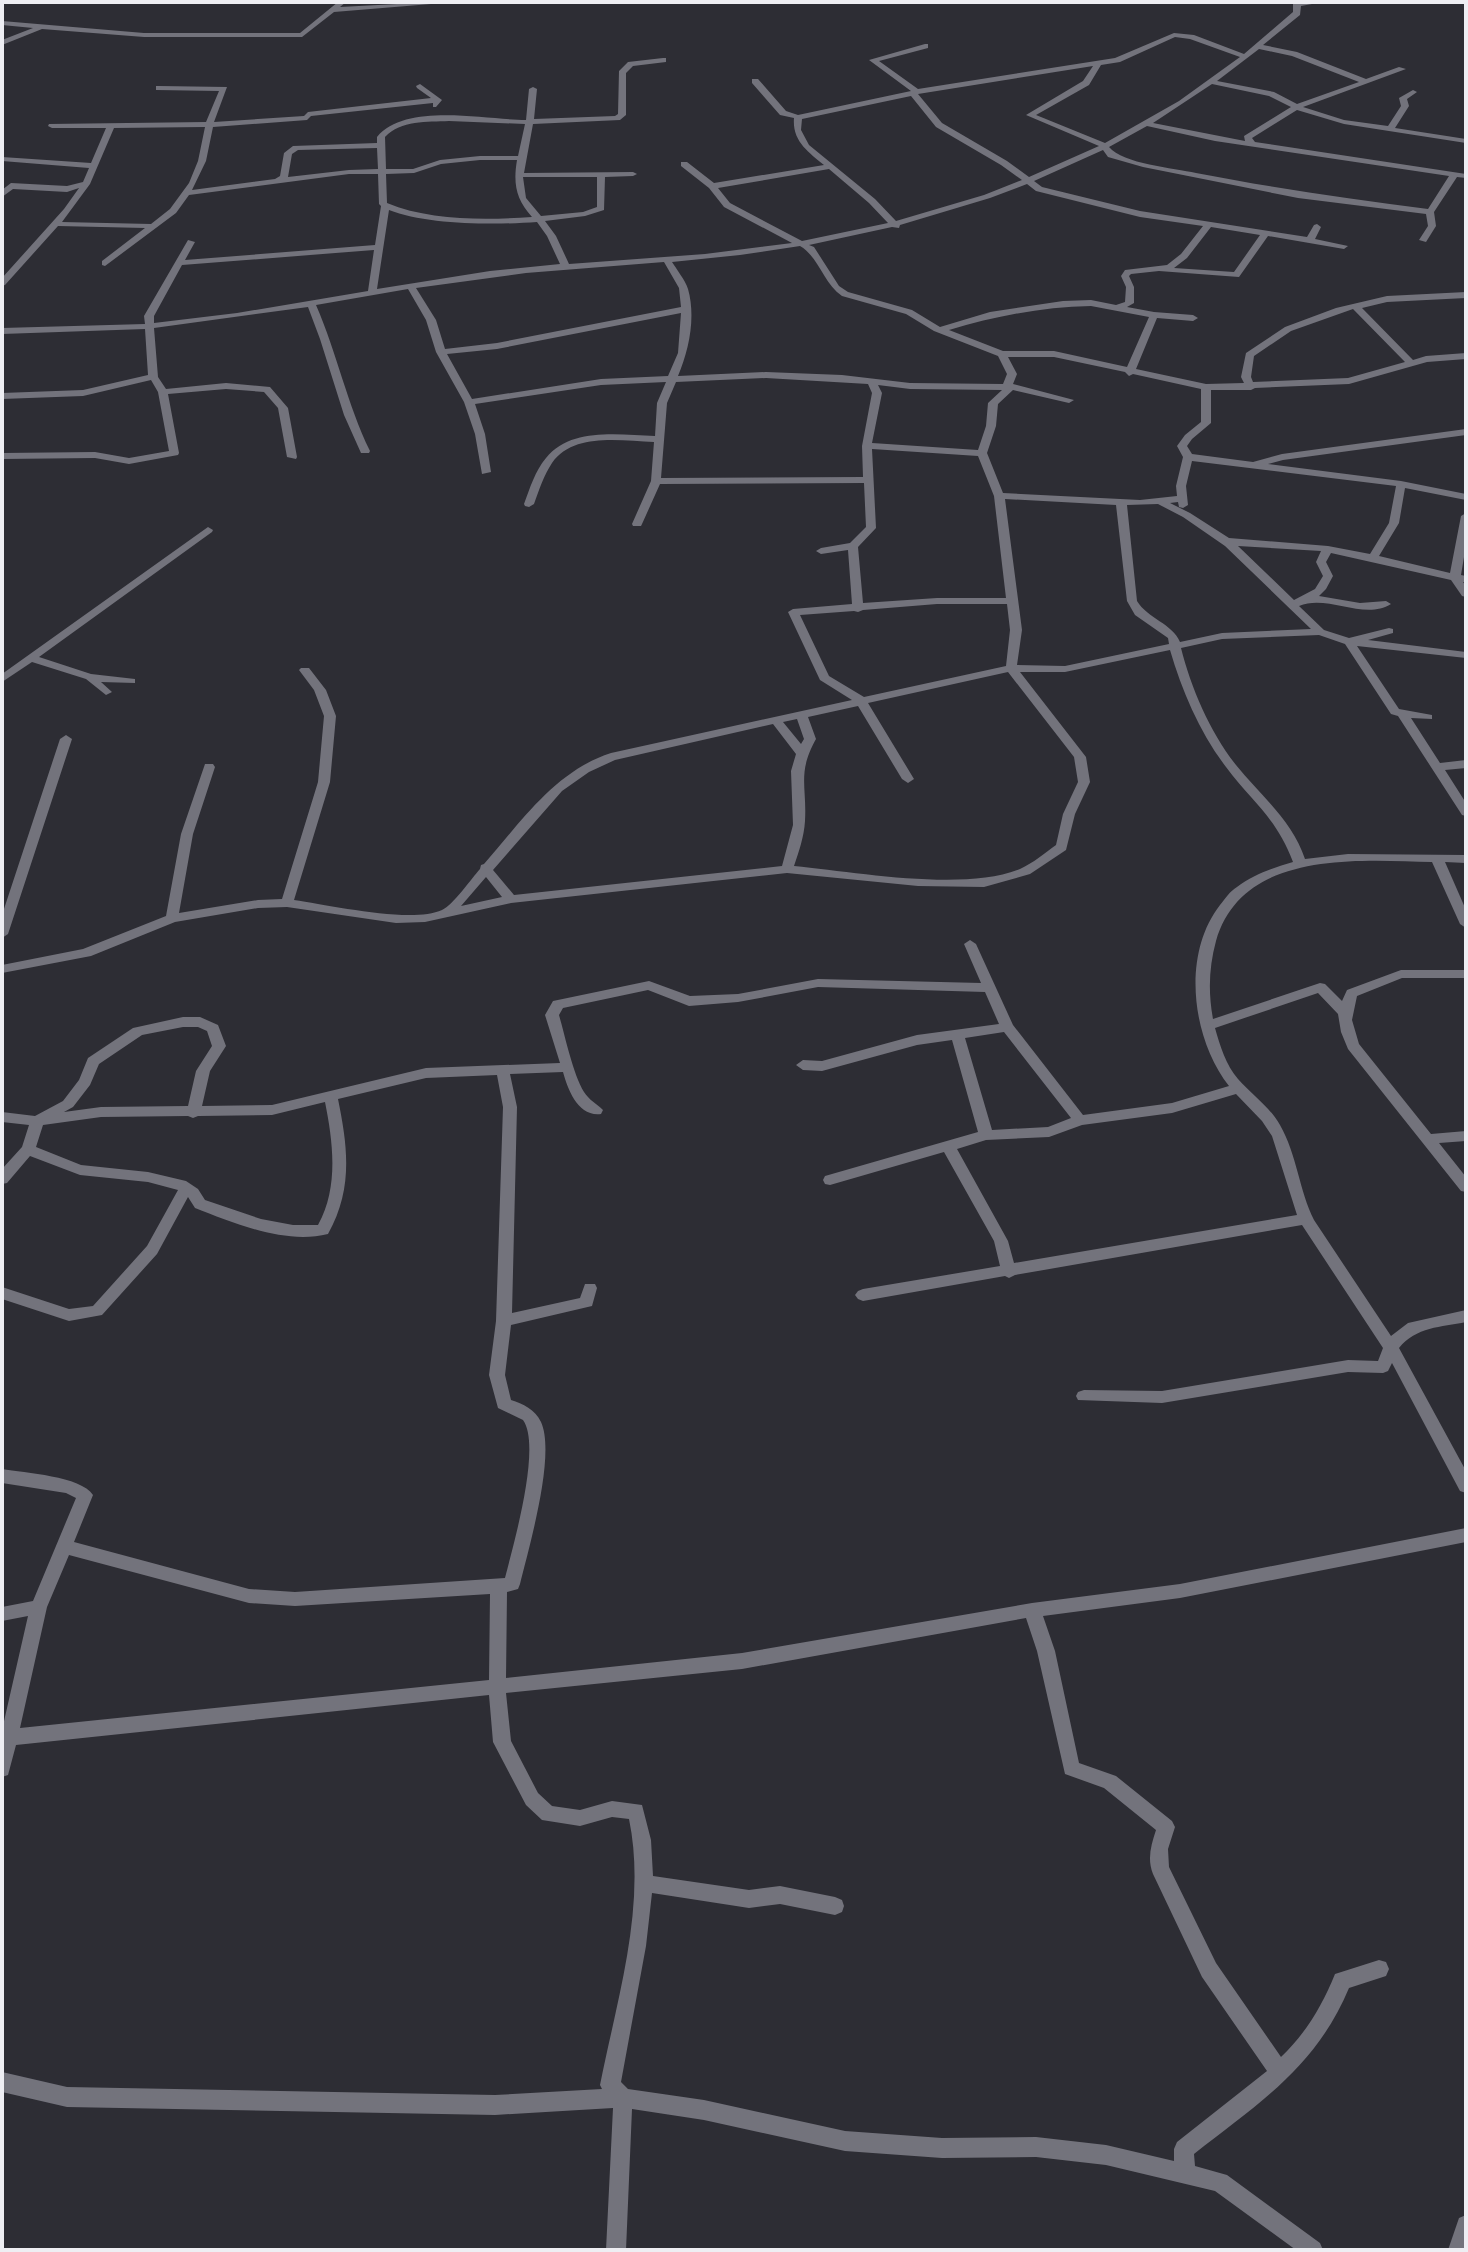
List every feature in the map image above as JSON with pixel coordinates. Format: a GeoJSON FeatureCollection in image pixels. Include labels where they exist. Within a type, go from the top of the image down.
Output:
{"type":"FeatureCollection","features":[{"type":"Feature","properties":{"kind":"street"},"geometry":{"type":"LineString","coordinates":[[2,23],[144,35],[302,35],[342,2]]}},
{"type":"Feature","properties":{"kind":"street"},"geometry":{"type":"LineString","coordinates":[[332,10],[431,2]]}},
{"type":"Feature","properties":{"kind":"street"},"geometry":{"type":"LineString","coordinates":[[2,331],[150,326],[565,265],[797,244],[896,226],[1033,182],[1148,124],[1213,82],[1297,13],[1297,3],[1319,2]]}},
{"type":"Feature","properties":{"kind":"street"},"geometry":{"type":"LineString","coordinates":[[2,43],[39,28]]}},
{"type":"Feature","properties":{"kind":"street"},"geometry":{"type":"LineString","coordinates":[[755,81],[783,113],[798,117],[825,109],[1137,54],[1174,35],[1191,37],[1244,56]]}},
{"type":"Feature","properties":{"kind":"street"},"geometry":{"type":"LineString","coordinates":[[925,46],[873,60],[915,93],[939,125],[1033,182],[1039,189],[1110,208],[1344,246]]}},
{"type":"Feature","properties":{"kind":"street"},"geometry":{"type":"LineString","coordinates":[[1256,46],[1294,54],[1364,81]]}},
{"type":"Feature","properties":{"kind":"street"},"geometry":{"type":"LineString","coordinates":[[372,293],[385,207],[382,145],[385,129],[431,120],[532,122],[617,118],[622,115],[622,73],[631,64],[663,60]]}},
{"type":"Feature","properties":{"kind":"street"},"geometry":{"type":"LineString","coordinates":[[1100,61],[1086,83],[1030,115],[1106,146],[1111,155],[1175,171],[1298,195],[1430,212]]}},
{"type":"Feature","properties":{"kind":"street"},"geometry":{"type":"LineString","coordinates":[[1251,142],[1247,138],[1297,107],[1402,69]]}},
{"type":"Feature","properties":{"kind":"street"},"geometry":{"type":"LineString","coordinates":[[1213,82],[1271,94],[1297,107],[1344,122],[1466,141]]}},
{"type":"Feature","properties":{"kind":"street"},"geometry":{"type":"LineString","coordinates":[[420,86],[438,100]]}},
{"type":"Feature","properties":{"kind":"street"},"geometry":{"type":"LineString","coordinates":[[58,224],[149,226],[163,222],[186,193],[202,161],[209,125],[223,87],[159,88]]}},
{"type":"Feature","properties":{"kind":"street"},"geometry":{"type":"LineString","coordinates":[[533,89],[532,122],[521,158],[523,175],[520,192],[527,206],[540,219],[565,265]]}},
{"type":"Feature","properties":{"kind":"street"},"geometry":{"type":"LineString","coordinates":[[1390,130],[1405,106],[1403,98],[1413,92]]}},
{"type":"Feature","properties":{"kind":"street"},"geometry":{"type":"LineString","coordinates":[[431,120],[438,100]]}},
{"type":"Feature","properties":{"kind":"street"},"geometry":{"type":"LineString","coordinates":[[52,126],[209,125],[307,118],[308,114],[341,109],[438,100]]}},
{"type":"Feature","properties":{"kind":"street"},"geometry":{"type":"LineString","coordinates":[[798,117],[797,130],[806,146],[896,226]]}},
{"type":"Feature","properties":{"kind":"street"},"geometry":{"type":"LineString","coordinates":[[1148,124],[1466,176]]}},
{"type":"Feature","properties":{"kind":"street"},"geometry":{"type":"LineString","coordinates":[[2,283],[58,224],[86,184],[111,126]]}},
{"type":"Feature","properties":{"kind":"street"},"geometry":{"type":"LineString","coordinates":[[275,183],[284,177],[288,153],[296,148],[382,145]]}},
{"type":"Feature","properties":{"kind":"street"},"geometry":{"type":"LineString","coordinates":[[186,193],[383,170],[414,171],[440,162],[521,158]]}},
{"type":"Feature","properties":{"kind":"street"},"geometry":{"type":"LineString","coordinates":[[2,159],[92,166]]}},
{"type":"Feature","properties":{"kind":"street"},"geometry":{"type":"LineString","coordinates":[[684,164],[712,186],[727,205],[811,249],[836,288],[845,294],[909,312],[1002,354],[1054,354],[1129,373],[1206,387],[1349,381],[1411,363],[1466,356]]}},
{"type":"Feature","properties":{"kind":"street"},"geometry":{"type":"LineString","coordinates":[[712,186],[832,166]]}},
{"type":"Feature","properties":{"kind":"street"},"geometry":{"type":"LineString","coordinates":[[523,175],[633,174]]}},
{"type":"Feature","properties":{"kind":"street"},"geometry":{"type":"LineString","coordinates":[[385,207],[440,218],[540,219],[588,214],[601,208],[601,175]]}},
{"type":"Feature","properties":{"kind":"street"},"geometry":{"type":"LineString","coordinates":[[1423,240],[1432,226],[1430,212],[1454,175]]}},
{"type":"Feature","properties":{"kind":"street"},"geometry":{"type":"LineString","coordinates":[[2,194],[11,186],[67,189],[86,184]]}},
{"type":"Feature","properties":{"kind":"street"},"geometry":{"type":"LineString","coordinates":[[1158,270],[1170,267],[1184,256],[1209,224]]}},
{"type":"Feature","properties":{"kind":"street"},"geometry":{"type":"LineString","coordinates":[[105,263],[123,252],[131,240],[149,226]]}},
{"type":"Feature","properties":{"kind":"street"},"geometry":{"type":"LineString","coordinates":[[1310,241],[1317,227]]}},
{"type":"Feature","properties":{"kind":"street"},"geometry":{"type":"LineString","coordinates":[[1119,307],[1129,303],[1130,287],[1125,276],[1128,272],[1158,270],[1236,275],[1265,234]]}},
{"type":"Feature","properties":{"kind":"street"},"geometry":{"type":"LineString","coordinates":[[2,456],[95,455],[129,461],[174,453],[163,392],[153,377],[149,316],[191,242]]}},
{"type":"Feature","properties":{"kind":"street"},"geometry":{"type":"LineString","coordinates":[[180,263],[379,247]]}},
{"type":"Feature","properties":{"kind":"street"},"geometry":{"type":"LineString","coordinates":[[637,524],[656,481],[662,403],[683,353],[686,309],[683,288],[666,258]]}},
{"type":"Feature","properties":{"kind":"street"},"geometry":{"type":"LineString","coordinates":[[411,287],[431,320],[441,352],[469,402],[480,434],[486,472]]}},
{"type":"Feature","properties":{"kind":"street"},"geometry":{"type":"LineString","coordinates":[[1251,387],[1246,377],[1249,355],[1288,329],[1355,306],[1387,299],[1466,295]]}},
{"type":"Feature","properties":{"kind":"street"},"geometry":{"type":"LineString","coordinates":[[310,302],[324,330],[350,420],[365,451]]}},
{"type":"Feature","properties":{"kind":"street"},"geometry":{"type":"LineString","coordinates":[[943,329],[1028,308],[1091,303],[1154,315],[1193,318]]}},
{"type":"Feature","properties":{"kind":"street"},"geometry":{"type":"LineString","coordinates":[[1355,306],[1411,363]]}},
{"type":"Feature","properties":{"kind":"street"},"geometry":{"type":"LineString","coordinates":[[441,352],[497,346],[686,309]]}},
{"type":"Feature","properties":{"kind":"street"},"geometry":{"type":"LineString","coordinates":[[1129,373],[1154,315]]}},
{"type":"Feature","properties":{"kind":"street"},"geometry":{"type":"LineString","coordinates":[[1002,354],[1012,374],[1007,386],[1069,400]]}},
{"type":"Feature","properties":{"kind":"street"},"geometry":{"type":"LineString","coordinates":[[469,402],[601,382],[674,377],[803,376],[873,384],[1012,387]]}},
{"type":"Feature","properties":{"kind":"street"},"geometry":{"type":"LineString","coordinates":[[2,396],[83,393],[153,377]]}},
{"type":"Feature","properties":{"kind":"street"},"geometry":{"type":"LineString","coordinates":[[821,551],[853,546],[871,528],[867,446],[877,393],[873,384]]}},
{"type":"Feature","properties":{"kind":"street"},"geometry":{"type":"LineString","coordinates":[[163,392],[226,386],[267,389],[283,408],[292,457]]}},
{"type":"Feature","properties":{"kind":"street"},"geometry":{"type":"LineString","coordinates":[[1011,668],[1016,650],[999,496],[982,453],[991,426],[993,403],[998,395],[1012,387]]}},
{"type":"Feature","properties":{"kind":"street"},"geometry":{"type":"LineString","coordinates":[[1186,513],[1181,486],[1188,457],[1182,446],[1206,423],[1206,387]]}},
{"type":"Feature","properties":{"kind":"street"},"geometry":{"type":"LineString","coordinates":[[1249,466],[1282,457],[1466,432]]}},
{"type":"Feature","properties":{"kind":"street"},"geometry":{"type":"LineString","coordinates":[[529,504],[551,457],[565,446],[598,439],[657,439]]}},
{"type":"Feature","properties":{"kind":"street"},"geometry":{"type":"LineString","coordinates":[[867,446],[982,453]]}},
{"type":"Feature","properties":{"kind":"street"},"geometry":{"type":"LineString","coordinates":[[1188,457],[1401,484],[1466,497]]}},
{"type":"Feature","properties":{"kind":"street"},"geometry":{"type":"LineString","coordinates":[[656,481],[870,480]]}},
{"type":"Feature","properties":{"kind":"street"},"geometry":{"type":"LineString","coordinates":[[1374,556],[1394,523],[1401,484]]}},
{"type":"Feature","properties":{"kind":"street"},"geometry":{"type":"LineString","coordinates":[[1140,503],[1181,486]]}},
{"type":"Feature","properties":{"kind":"street"},"geometry":{"type":"LineString","coordinates":[[999,496],[1140,503],[1181,499]]}},
{"type":"Feature","properties":{"kind":"street"},"geometry":{"type":"LineString","coordinates":[[1121,502],[1132,601],[1139,613],[1173,637],[1179,668],[1229,763],[1294,840],[1299,861]]}},
{"type":"Feature","properties":{"kind":"street"},"geometry":{"type":"LineString","coordinates":[[1162,503],[1186,513],[1248,550],[1291,605],[1320,632]]}},
{"type":"Feature","properties":{"kind":"street"},"geometry":{"type":"LineString","coordinates":[[1466,516],[1460,578],[1466,594]]}},
{"type":"Feature","properties":{"kind":"street"},"geometry":{"type":"LineString","coordinates":[[2,679],[208,530]]}},
{"type":"Feature","properties":{"kind":"street"},"geometry":{"type":"LineString","coordinates":[[853,546],[858,609]]}},
{"type":"Feature","properties":{"kind":"street"},"geometry":{"type":"LineString","coordinates":[[1291,605],[1310,598],[1326,585],[1328,576],[1321,562],[1328,549]]}},
{"type":"Feature","properties":{"kind":"street"},"geometry":{"type":"LineString","coordinates":[[1248,550],[1328,549],[1374,556],[1460,578]]}},
{"type":"Feature","properties":{"kind":"street"},"geometry":{"type":"LineString","coordinates":[[1310,598],[1360,606],[1386,604]]}},
{"type":"Feature","properties":{"kind":"street"},"geometry":{"type":"LineString","coordinates":[[908,779],[860,700],[824,678],[793,612],[937,601],[1012,601]]}},
{"type":"Feature","properties":{"kind":"street"},"geometry":{"type":"LineString","coordinates":[[1349,642],[1389,631]]}},
{"type":"Feature","properties":{"kind":"street"},"geometry":{"type":"LineString","coordinates":[[448,913],[558,788],[585,769],[611,757],[802,717],[860,700],[1011,668],[1065,669],[1222,636],[1320,632],[1349,642],[1466,655]]}},
{"type":"Feature","properties":{"kind":"street"},"geometry":{"type":"LineString","coordinates":[[1349,642],[1391,708],[1403,715],[1428,717]]}},
{"type":"Feature","properties":{"kind":"street"},"geometry":{"type":"LineString","coordinates":[[30,658],[90,677],[131,681]]}},
{"type":"Feature","properties":{"kind":"street"},"geometry":{"type":"LineString","coordinates":[[2,969],[86,953],[172,918],[258,904],[287,903],[396,919],[425,918],[511,899],[787,869],[918,882],[984,883],[1026,871],[1062,847],[1069,814],[1084,782],[1080,757],[1011,668]]}},
{"type":"Feature","properties":{"kind":"street"},"geometry":{"type":"LineString","coordinates":[[287,903],[324,782],[330,716],[320,690],[305,670]]}},
{"type":"Feature","properties":{"kind":"street"},"geometry":{"type":"LineString","coordinates":[[90,677],[106,692]]}},
{"type":"Feature","properties":{"kind":"street"},"geometry":{"type":"LineString","coordinates":[[1403,715],[1466,812]]}},
{"type":"Feature","properties":{"kind":"street"},"geometry":{"type":"LineString","coordinates":[[787,869],[799,820],[794,780],[801,752],[810,739],[802,717]]}},
{"type":"Feature","properties":{"kind":"street"},"geometry":{"type":"LineString","coordinates":[[776,721],[801,752]]}},
{"type":"Feature","properties":{"kind":"street"},"geometry":{"type":"LineString","coordinates":[[2,934],[66,739]]}},
{"type":"Feature","properties":{"kind":"street"},"geometry":{"type":"LineString","coordinates":[[1437,767],[1466,764]]}},
{"type":"Feature","properties":{"kind":"street"},"geometry":{"type":"LineString","coordinates":[[172,918],[187,834],[209,767]]}},
{"type":"Feature","properties":{"kind":"street"},"geometry":{"type":"LineString","coordinates":[[1466,859],[1382,856],[1299,861],[1251,881],[1226,903],[1206,942],[1203,971],[1207,1026],[1236,1089],[1273,1125],[1306,1219],[1389,1345],[1466,1486]]}},
{"type":"Feature","properties":{"kind":"street"},"geometry":{"type":"LineString","coordinates":[[1437,859],[1466,924]]}},
{"type":"Feature","properties":{"kind":"street"},"geometry":{"type":"LineString","coordinates":[[485,868],[511,899]]}},
{"type":"Feature","properties":{"kind":"street"},"geometry":{"type":"LineString","coordinates":[[970,944],[1007,1027],[1080,1120]]}},
{"type":"Feature","properties":{"kind":"street"},"geometry":{"type":"LineString","coordinates":[[1466,974],[1401,974],[1352,993],[1343,1011],[1344,1026],[1353,1046],[1431,1139],[1466,1187]]}},
{"type":"Feature","properties":{"kind":"street"},"geometry":{"type":"LineString","coordinates":[[596,1110],[584,1104],[576,1094],[552,1015],[558,1004],[649,985],[689,1001],[738,998],[818,983],[990,988]]}},
{"type":"Feature","properties":{"kind":"street"},"geometry":{"type":"LineString","coordinates":[[1207,1026],[1320,987],[1343,1011]]}},
{"type":"Feature","properties":{"kind":"street"},"geometry":{"type":"LineString","coordinates":[[2,1179],[28,1149],[37,1121],[68,1104],[85,1082],[93,1061],[138,1031],[183,1022],[200,1022],[213,1028],[219,1046],[203,1071],[193,1113]]}},
{"type":"Feature","properties":{"kind":"street"},"geometry":{"type":"LineString","coordinates":[[803,1065],[822,1066],[917,1040],[1007,1027]]}},
{"type":"Feature","properties":{"kind":"street"},"geometry":{"type":"LineString","coordinates":[[958,1036],[986,1135]]}},
{"type":"Feature","properties":{"kind":"street"},"geometry":{"type":"LineString","coordinates":[[2,1117],[37,1121],[101,1112],[272,1110],[426,1073],[568,1067]]}},
{"type":"Feature","properties":{"kind":"street"},"geometry":{"type":"LineString","coordinates":[[65,1547],[249,1596],[295,1599],[512,1584],[526,1527],[536,1458],[536,1427],[525,1412],[504,1404],[497,1375],[504,1321],[510,1107],[503,1072]]}},
{"type":"Feature","properties":{"kind":"street"},"geometry":{"type":"LineString","coordinates":[[830,1180],[986,1135],[1049,1132],[1080,1120],[1172,1108],[1236,1089]]}},
{"type":"Feature","properties":{"kind":"street"},"geometry":{"type":"LineString","coordinates":[[28,1149],[82,1170],[157,1178],[187,1187],[197,1194],[200,1204],[219,1211],[283,1228],[307,1232],[323,1230],[331,1218],[339,1173],[338,1133],[330,1095]]}},
{"type":"Feature","properties":{"kind":"street"},"geometry":{"type":"LineString","coordinates":[[1431,1139],[1466,1136]]}},
{"type":"Feature","properties":{"kind":"street"},"geometry":{"type":"LineString","coordinates":[[948,1146],[1001,1241],[1009,1272]]}},
{"type":"Feature","properties":{"kind":"street"},"geometry":{"type":"LineString","coordinates":[[2,1293],[69,1315],[97,1311],[152,1250],[187,1187]]}},
{"type":"Feature","properties":{"kind":"street"},"geometry":{"type":"LineString","coordinates":[[863,1295],[1306,1219]]}},
{"type":"Feature","properties":{"kind":"street"},"geometry":{"type":"LineString","coordinates":[[504,1321],[587,1302],[590,1288]]}},
{"type":"Feature","properties":{"kind":"street"},"geometry":{"type":"LineString","coordinates":[[1084,1396],[1162,1397],[1348,1366],[1383,1367],[1389,1345],[1408,1328],[1466,1316]]}},
{"type":"Feature","properties":{"kind":"street"},"geometry":{"type":"LineString","coordinates":[[2,1476],[69,1487],[85,1495],[39,1607],[5,1738],[2,1769]]}},
{"type":"Feature","properties":{"kind":"street"},"geometry":{"type":"LineString","coordinates":[[5,1738],[742,1661],[1032,1610],[1180,1591],[1466,1535]]}},
{"type":"Feature","properties":{"kind":"street"},"geometry":{"type":"LineString","coordinates":[[499,1586],[497,1688],[502,1742],[532,1799],[548,1814],[580,1818],[612,1809],[636,1811],[645,1837],[641,1855],[644,1883],[610,2085],[623,2098],[616,2250]]}},
{"type":"Feature","properties":{"kind":"street"},"geometry":{"type":"LineString","coordinates":[[2,1614],[39,1607]]}},
{"type":"Feature","properties":{"kind":"street"},"geometry":{"type":"LineString","coordinates":[[1032,1610],[1046,1651],[1071,1768],[1110,1782],[1166,1827],[1159,1849],[1160,1868],[1209,1970],[1280,2072]]}},
{"type":"Feature","properties":{"kind":"street"},"geometry":{"type":"LineString","coordinates":[[644,1883],[749,1899],[780,1895],[835,1906]]}},
{"type":"Feature","properties":{"kind":"street"},"geometry":{"type":"LineString","coordinates":[[1185,2174],[1184,2149],[1280,2072],[1315,2039],[1333,2009],[1342,1981],[1379,1969]]}},
{"type":"Feature","properties":{"kind":"street"},"geometry":{"type":"LineString","coordinates":[[2,2082],[67,2097],[495,2105],[623,2098],[704,2110],[845,2141],[942,2148],[1036,2147],[1106,2155],[1220,2182],[1313,2250]]}},
{"type":"Feature","properties":{"kind":"street"},"geometry":{"type":"LineString","coordinates":[[1458,2250],[1466,2225]]}}]}
